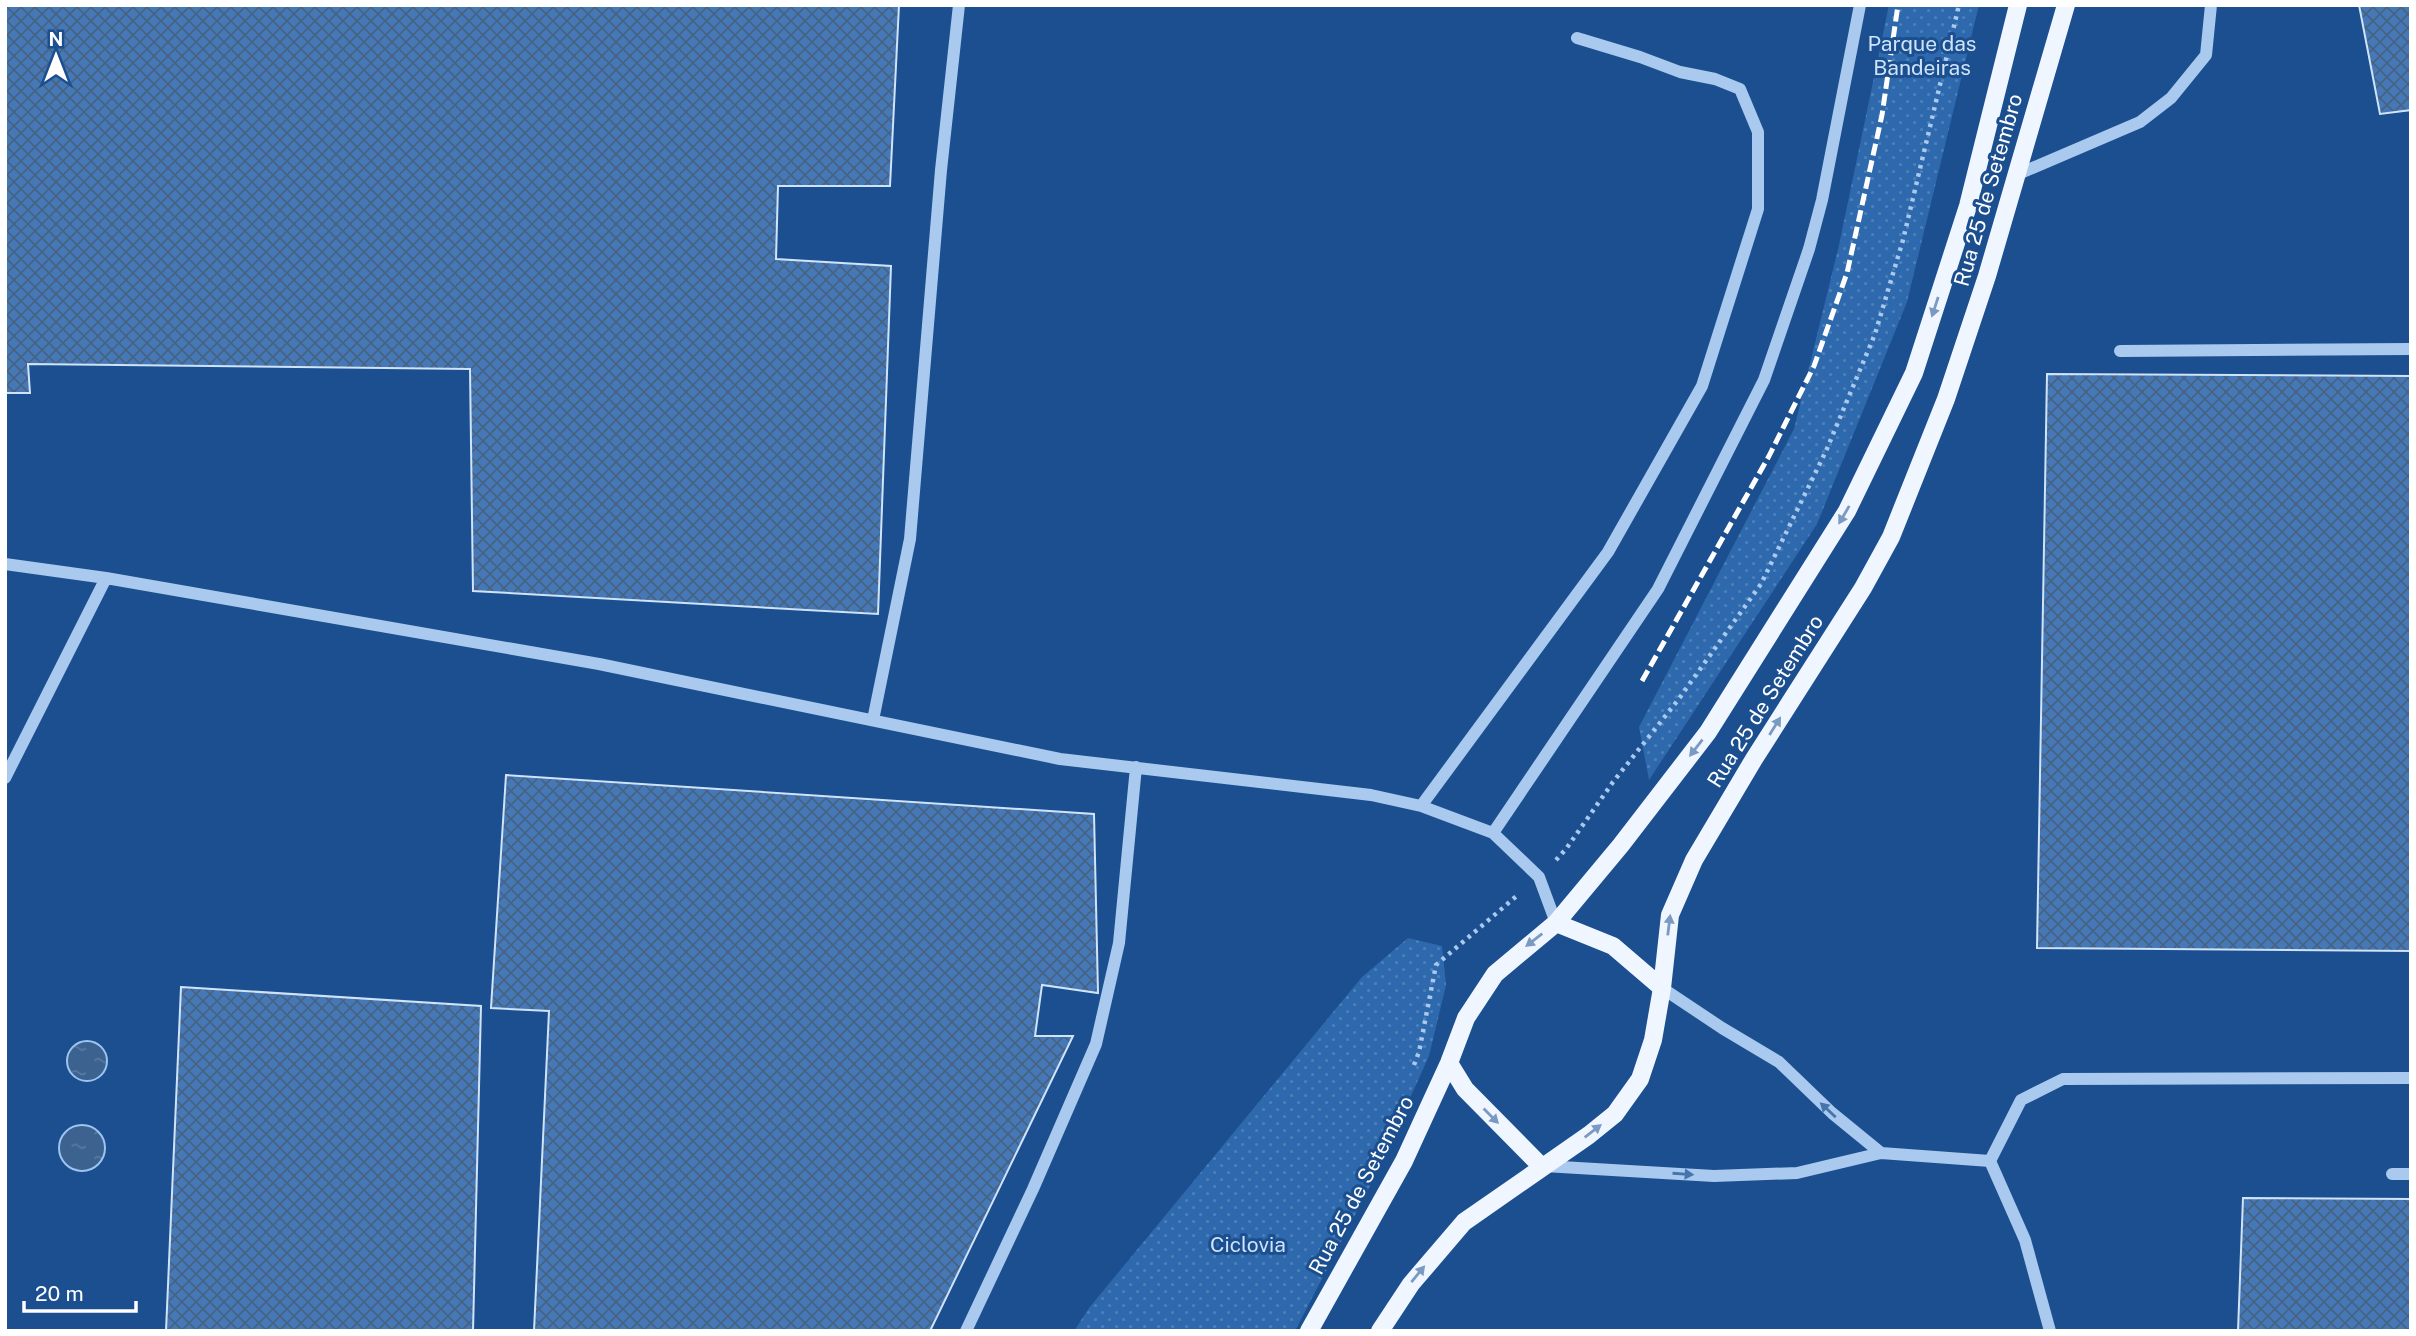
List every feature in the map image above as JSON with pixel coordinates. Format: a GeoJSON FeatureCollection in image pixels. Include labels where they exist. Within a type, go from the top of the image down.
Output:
{"type":"FeatureCollection","features":[{"type":"Feature","properties":{"kind":"main road","name":"Rua 25 de Setembro"},"geometry":{"type":"LineString","coordinates":[[1309,1331],[1405,1161],[1466,1018],[1495,974],[1556,923],[1621,845],[1708,732],[1847,511],[1914,373],[1968,206],[2018,5]]}},
{"type":"Feature","properties":{"kind":"main road","name":"Rua 25 de Setembro"},"geometry":{"type":"LineString","coordinates":[[1380,1331],[1410,1284],[1464,1222],[1589,1135],[1615,1114],[1640,1080],[1653,1040],[1670,915],[1694,860],[1754,759],[1863,588],[1891,537],[1947,399],[1987,276],[2066,5]]}},
{"type":"Feature","properties":{"kind":"main road"},"geometry":{"type":"LineString","coordinates":[[1556,923],[1613,946],[1662,988]]}},
{"type":"Feature","properties":{"kind":"main road"},"geometry":{"type":"LineString","coordinates":[[1449,1063],[1465,1089],[1541,1166]]}},
{"type":"Feature","properties":{"kind":"street"},"geometry":{"type":"LineString","coordinates":[[873,720],[910,539],[940,184],[959,5]]}},
{"type":"Feature","properties":{"kind":"street"},"geometry":{"type":"LineString","coordinates":[[1493,834],[1658,589],[1764,380],[1812,237],[1860,5]]}},
{"type":"Feature","properties":{"kind":"street"},"geometry":{"type":"LineString","coordinates":[[2016,175],[2140,121],[2171,98],[2206,55],[2211,5]]}},
{"type":"Feature","properties":{"kind":"street"},"geometry":{"type":"LineString","coordinates":[[1422,806],[1608,552],[1689,410],[1702,386],[1758,209],[1758,132],[1740,89],[1577,38]]}},
{"type":"Feature","properties":{"kind":"street"},"geometry":{"type":"LineString","coordinates":[[2120,351],[2411,349]]}},
{"type":"Feature","properties":{"kind":"street"},"geometry":{"type":"LineString","coordinates":[[5,564],[106,578],[599,664],[1060,758],[1371,795],[1422,806],[1493,834],[1539,877],[1556,923]]}},
{"type":"Feature","properties":{"kind":"street"},"geometry":{"type":"LineString","coordinates":[[5,778],[106,578]]}},
{"type":"Feature","properties":{"kind":"street"},"geometry":{"type":"LineString","coordinates":[[966,1331],[1033,1189],[1096,1044],[1119,943],[1136,767]]}},
{"type":"Feature","properties":{"kind":"street"},"geometry":{"type":"LineString","coordinates":[[1662,988],[1779,1062],[1832,1113],[1881,1153]]}},
{"type":"Feature","properties":{"kind":"street"},"geometry":{"type":"LineString","coordinates":[[1990,1161],[2021,1100],[2063,1080],[2411,1078]]}},
{"type":"Feature","properties":{"kind":"street"},"geometry":{"type":"LineString","coordinates":[[1541,1166],[1714,1176],[1797,1173],[1881,1153],[1990,1161]]}},
{"type":"Feature","properties":{"kind":"street"},"geometry":{"type":"LineString","coordinates":[[1990,1161],[2025,1240],[2050,1331]]}},
{"type":"Feature","properties":{"kind":"street"},"geometry":{"type":"LineString","coordinates":[[2392,1174],[2411,1174]]}},
{"type":"Feature","properties":{"kind":"path"},"geometry":{"type":"LineString","coordinates":[[1566,849],[1612,782],[1678,700],[1761,584],[1826,451],[1875,334],[1899,254],[1959,5]]}},
{"type":"Feature","properties":{"kind":"green space","name":"Parque das Bandeiras"},"geometry":{"type":"Polygon","coordinates":[[[1889,5],[1979,5],[1907,302],[1817,524],[1649,780],[1639,727],[1794,429],[1839,245],[1889,5]]]}},
{"type":"Feature","properties":{"kind":"green space","name":"Ciclovia"},"geometry":{"type":"Polygon","coordinates":[[[1408,938],[1442,946],[1446,985],[1429,1056],[1371,1184],[1295,1331],[1074,1331],[1089,1308],[1362,977],[1408,938]]]}},
{"type":"Feature","properties":{"kind":"water"},"geometry":{"type":"Polygon","coordinates":[[[87,1041],[101,1047],[107,1061],[101,1075],[87,1081],[73,1075],[67,1061],[73,1047],[87,1041]]]}},
{"type":"Feature","properties":{"kind":"water"},"geometry":{"type":"Polygon","coordinates":[[[82,1125],[98,1132],[105,1148],[98,1164],[82,1171],[66,1164],[59,1148],[66,1132],[82,1125]]]}},
{"type":"Feature","properties":{"kind":"building"},"geometry":{"type":"Polygon","coordinates":[[[5,5],[899,5],[890,186],[778,186],[776,259],[891,266],[878,614],[473,591],[470,369],[28,364],[30,393],[5,393],[5,5]]]}},
{"type":"Feature","properties":{"kind":"building"},"geometry":{"type":"Polygon","coordinates":[[[2359,5],[2411,5],[2411,110],[2380,114],[2359,5]]]}},
{"type":"Feature","properties":{"kind":"building"},"geometry":{"type":"Polygon","coordinates":[[[2047,374],[2411,376],[2411,951],[2037,948],[2047,374]]]}},
{"type":"Feature","properties":{"kind":"building"},"geometry":{"type":"Polygon","coordinates":[[[506,775],[1094,814],[1098,993],[1042,985],[1035,1036],[1073,1036],[930,1331],[534,1331],[549,1011],[491,1008],[506,775]]]}},
{"type":"Feature","properties":{"kind":"building"},"geometry":{"type":"Polygon","coordinates":[[[181,987],[481,1006],[473,1331],[166,1331],[181,987]]]}},
{"type":"Feature","properties":{"kind":"building"},"geometry":{"type":"Polygon","coordinates":[[[2243,1198],[2411,1199],[2411,1331],[2238,1331],[2243,1198]]]}},
{"type":"Feature","properties":{"kind":"railway"},"geometry":{"type":"LineString","coordinates":[[1642,681],[1769,456],[1814,366],[1847,273],[1882,115],[1898,5]]}}]}
